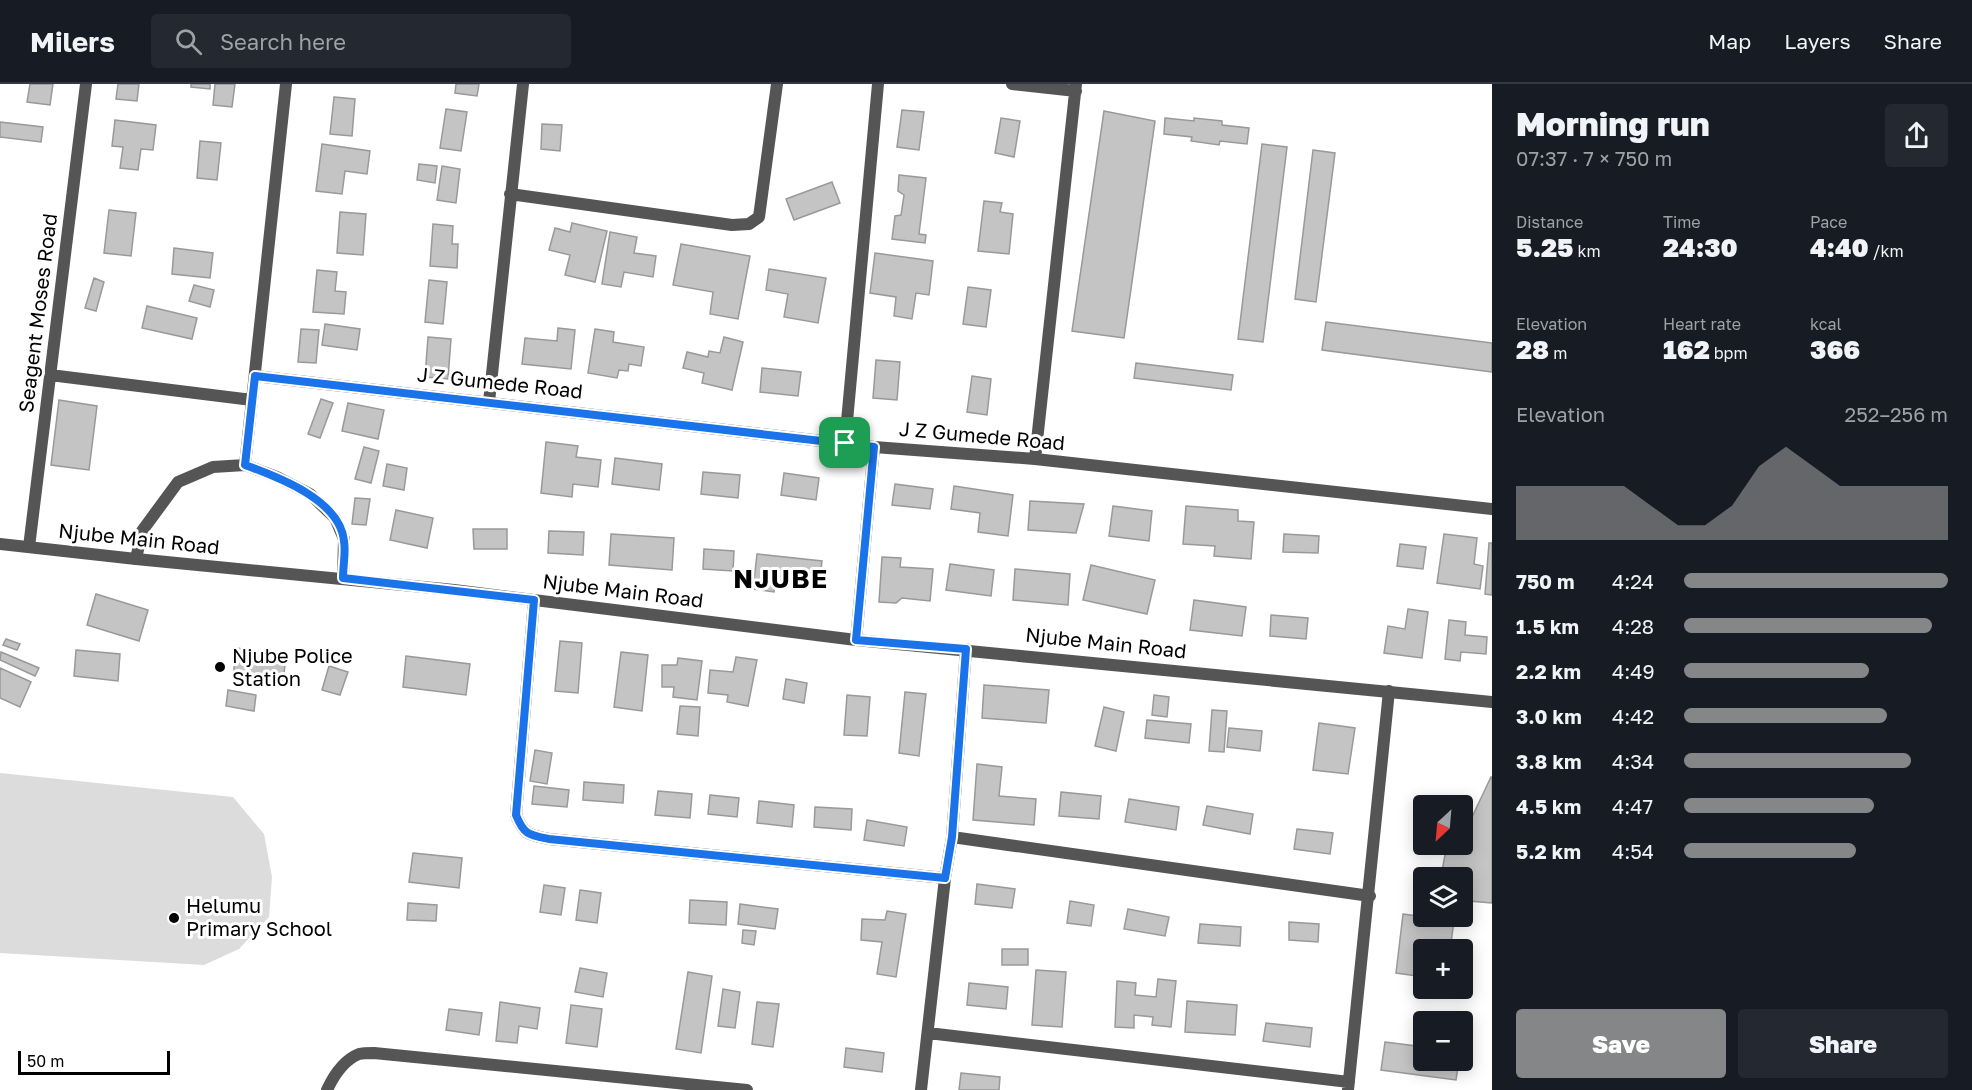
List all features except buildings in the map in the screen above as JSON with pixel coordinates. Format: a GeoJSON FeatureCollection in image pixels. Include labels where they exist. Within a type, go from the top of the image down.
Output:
{"type":"FeatureCollection","features":[{"type":"Feature","properties":{"kind":"street","name":"Seagent Moses Road"},"geometry":{"type":"LineString","coordinates":[[29,547],[86,84]]}},
{"type":"Feature","properties":{"kind":"street"},"geometry":{"type":"LineString","coordinates":[[245,465],[286,84]]}},
{"type":"Feature","properties":{"kind":"street"},"geometry":{"type":"LineString","coordinates":[[489,402],[523,84]]}},
{"type":"Feature","properties":{"kind":"street"},"geometry":{"type":"LineString","coordinates":[[510,194],[732,225],[749,225],[759,217],[777,84]]}},
{"type":"Feature","properties":{"kind":"street"},"geometry":{"type":"LineString","coordinates":[[845,443],[878,84]]}},
{"type":"Feature","properties":{"kind":"street"},"geometry":{"type":"LineString","coordinates":[[1012,84],[1076,87],[1035,459]]}},
{"type":"Feature","properties":{"kind":"street"},"geometry":{"type":"LineString","coordinates":[[50,375],[252,400]]}},
{"type":"Feature","properties":{"kind":"street","name":"J Z Gumede Road"},"geometry":{"type":"LineString","coordinates":[[255,376],[874,447],[1035,459],[1492,509]]}},
{"type":"Feature","properties":{"kind":"street"},"geometry":{"type":"LineString","coordinates":[[856,640],[874,447]]}},
{"type":"Feature","properties":{"kind":"street"},"geometry":{"type":"LineString","coordinates":[[136,560],[142,531],[178,482],[213,467],[245,465],[277,477],[310,494],[335,518],[344,539],[343,578]]}},
{"type":"Feature","properties":{"kind":"street","name":"Njube Main Road"},"geometry":{"type":"LineString","coordinates":[[0,544],[136,560],[343,578],[856,640],[1492,702]]}},
{"type":"Feature","properties":{"kind":"street"},"geometry":{"type":"LineString","coordinates":[[534,600],[516,815],[521,829],[530,835],[549,839],[945,878]]}},
{"type":"Feature","properties":{"kind":"street"},"geometry":{"type":"LineString","coordinates":[[921,1090],[945,878],[952,837],[966,649]]}},
{"type":"Feature","properties":{"kind":"street"},"geometry":{"type":"LineString","coordinates":[[928,1033],[1349,1086],[1389,691]]}},
{"type":"Feature","properties":{"kind":"street"},"geometry":{"type":"LineString","coordinates":[[952,837],[1370,896]]}},
{"type":"Feature","properties":{"kind":"street"},"geometry":{"type":"LineString","coordinates":[[327,1090],[332,1079],[344,1065],[359,1054],[374,1053],[747,1090]]}},
{"type":"Feature","properties":{"kind":"shaded area"},"geometry":{"type":"Polygon","coordinates":[[[0,773],[233,797],[264,834],[272,877],[269,917],[239,949],[204,965],[0,953],[0,773]]]}},
{"type":"Feature","properties":{"kind":"place","name":"Njube Police Station"},"geometry":{"type":"Point","coordinates":[220,667]}},
{"type":"Feature","properties":{"kind":"place","name":"Helumu Primary School"},"geometry":{"type":"Point","coordinates":[174,918]}},
{"type":"Feature","properties":{"kind":"district","name":"NJUBE"},"geometry":{"type":"Point","coordinates":[781,579]}},
{"type":"Feature","properties":{"kind":"route"},"geometry":{"type":"LineString","coordinates":[[255,376],[845,443],[874,447],[856,640],[966,649],[952,837],[945,878],[549,839],[530,835],[521,829],[516,815],[534,600],[343,578],[344,539],[335,518],[310,494],[277,477],[245,465],[255,376]]}}]}
